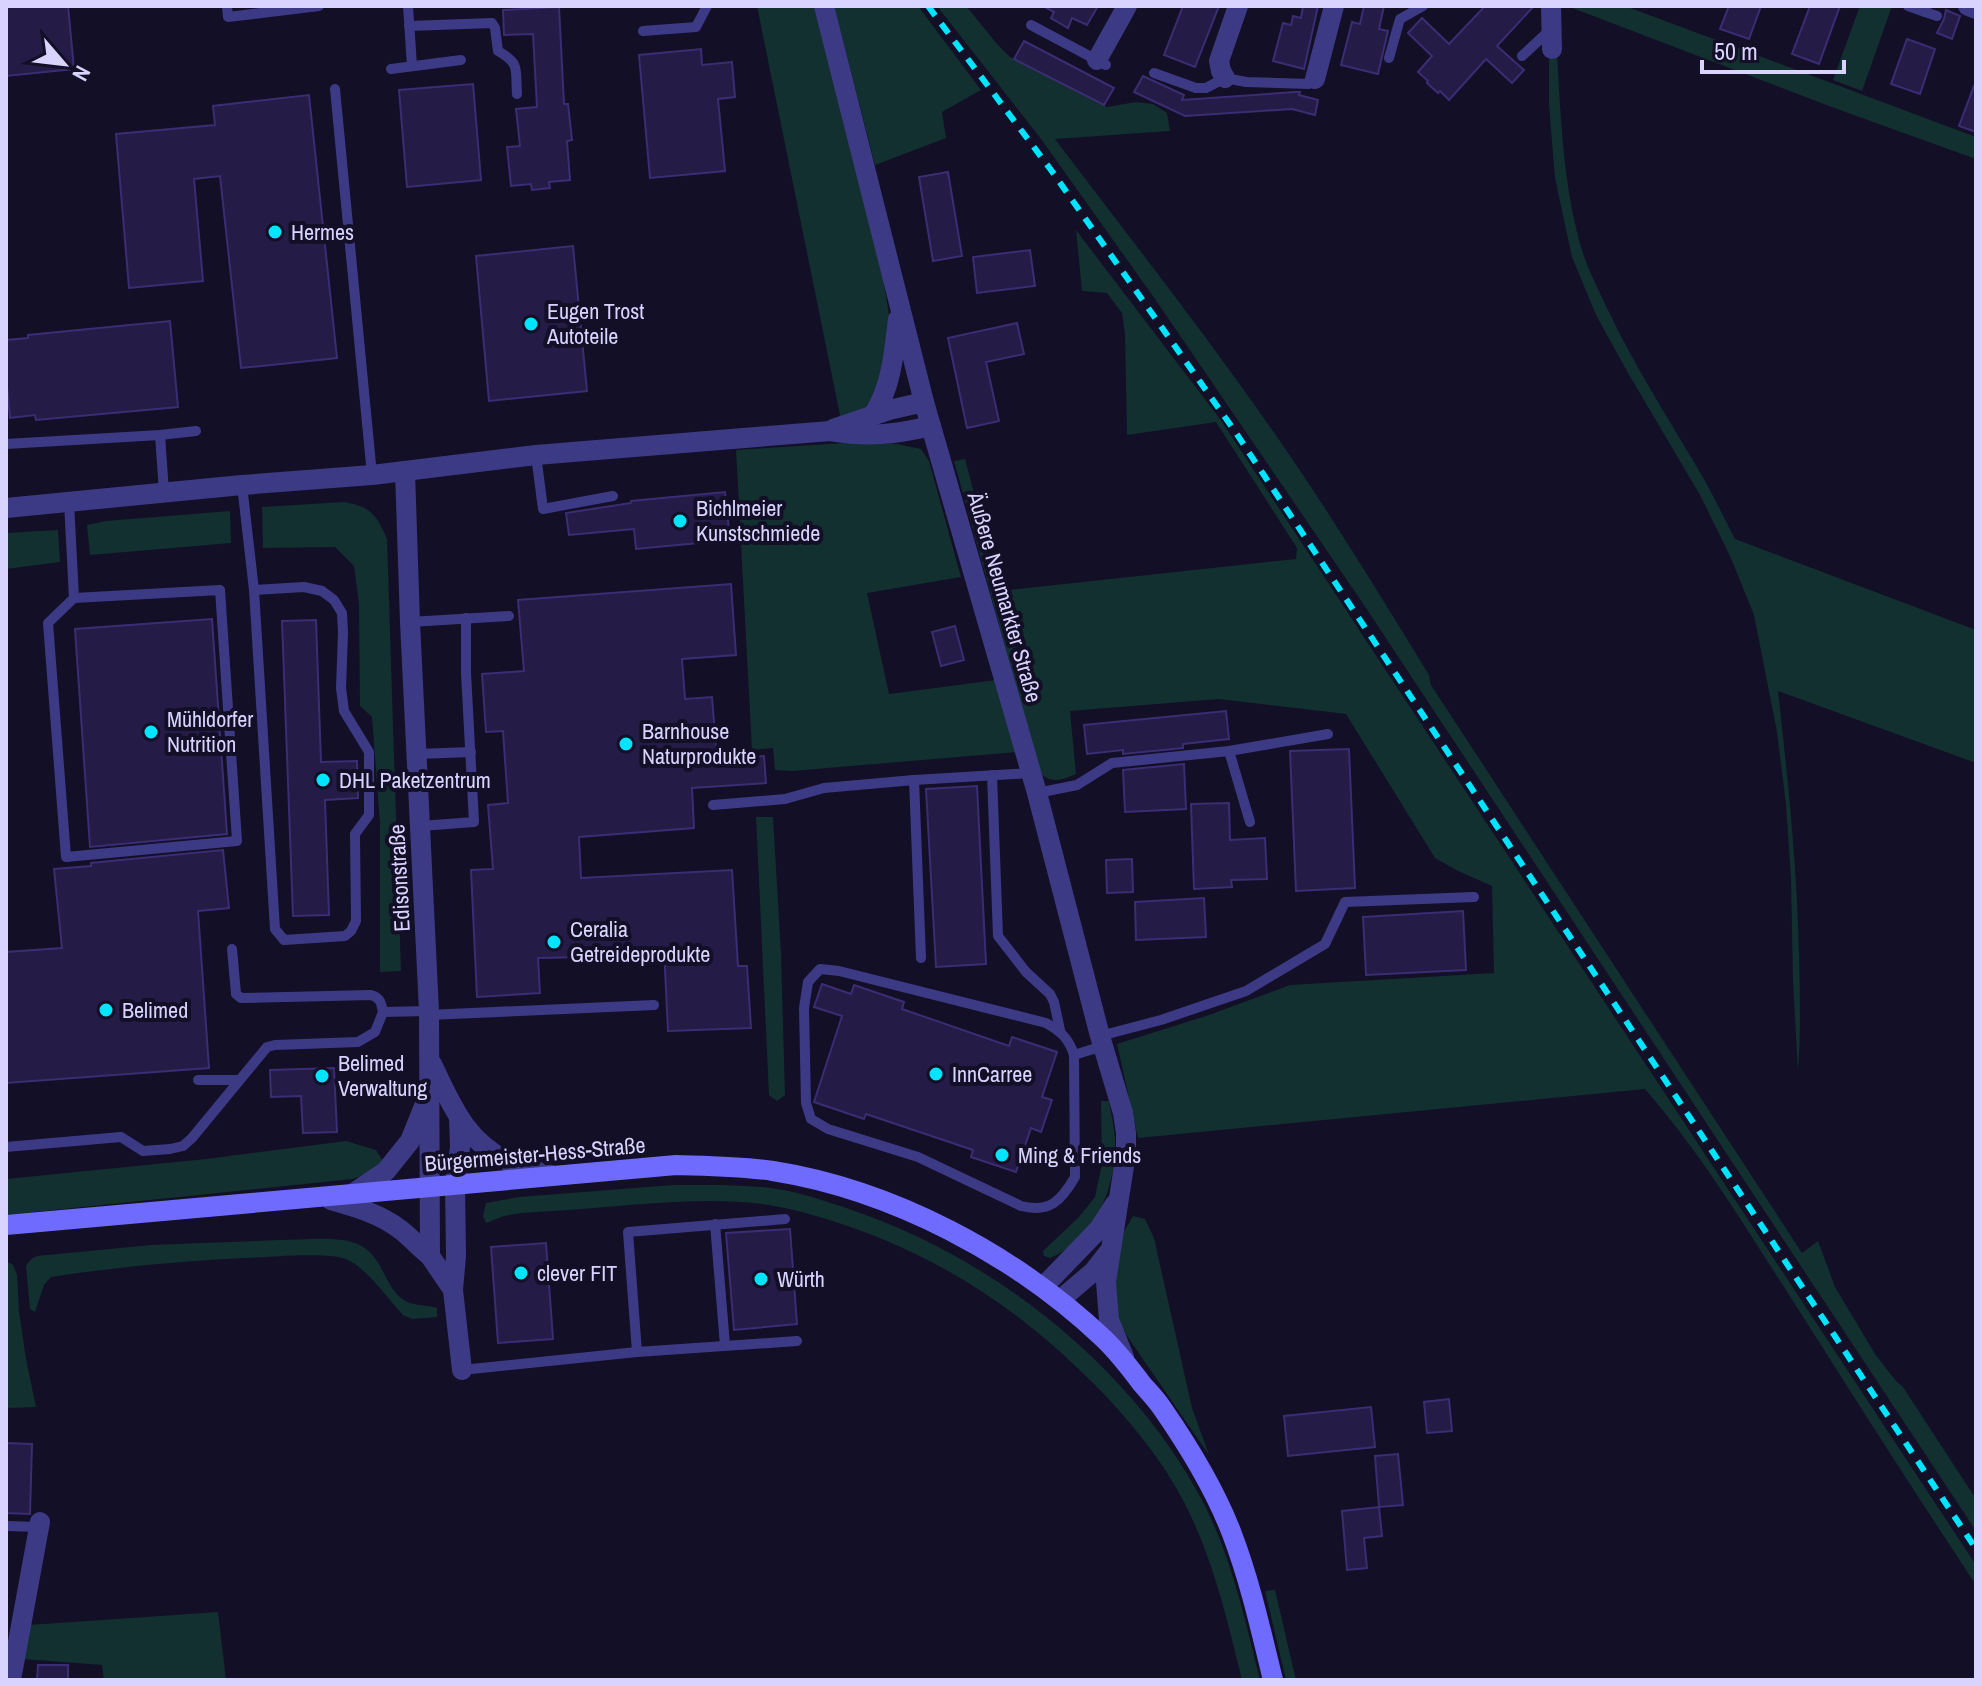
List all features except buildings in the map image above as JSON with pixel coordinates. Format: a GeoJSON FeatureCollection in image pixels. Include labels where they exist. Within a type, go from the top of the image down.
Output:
{"type":"FeatureCollection","features":[{"type":"Feature","properties":{"kind":"main road","name":"Bürgermeister-Hess-Straße"},"geometry":{"type":"LineString","coordinates":[[6,1225],[676,1165],[731,1167],[824,1183],[885,1202],[964,1238],[1043,1287]]}},
{"type":"Feature","properties":{"kind":"main road","name":"Äußere Neumarkter Straße"},"geometry":{"type":"LineString","coordinates":[[1043,1287],[1106,1340],[1160,1404],[1182,1437],[1232,1533],[1273,1680]]}},
{"type":"Feature","properties":{"kind":"street","name":"Äußere Neumarkter Straße"},"geometry":{"type":"LineString","coordinates":[[824,6],[924,402],[1034,783],[1123,1113],[1126,1133],[1123,1172],[1106,1282],[1113,1332],[1128,1364]]}},
{"type":"Feature","properties":{"kind":"street"},"geometry":{"type":"LineString","coordinates":[[1102,63],[1127,6]]}},
{"type":"Feature","properties":{"kind":"street"},"geometry":{"type":"LineString","coordinates":[[1225,78],[1219,61],[1238,6]]}},
{"type":"Feature","properties":{"kind":"street"},"geometry":{"type":"LineString","coordinates":[[1315,79],[1334,6]]}},
{"type":"Feature","properties":{"kind":"street"},"geometry":{"type":"LineString","coordinates":[[1551,6],[1552,39]]}},
{"type":"Feature","properties":{"kind":"street"},"geometry":{"type":"LineString","coordinates":[[1968,6],[1976,9]]}},
{"type":"Feature","properties":{"kind":"street"},"geometry":{"type":"LineString","coordinates":[[870,416],[885,395],[890,378],[899,303]]}},
{"type":"Feature","properties":{"kind":"street"},"geometry":{"type":"LineString","coordinates":[[830,431],[870,416],[924,402]]}},
{"type":"Feature","properties":{"kind":"street"},"geometry":{"type":"LineString","coordinates":[[6,508],[372,475],[536,455],[830,431],[878,435],[931,426]]}},
{"type":"Feature","properties":{"kind":"street","name":"Edisonstraße"},"geometry":{"type":"LineString","coordinates":[[405,471],[428,1013],[430,1256]]}},
{"type":"Feature","properties":{"kind":"street"},"geometry":{"type":"LineString","coordinates":[[429,1056],[469,1134],[488,1150],[513,1164],[552,1176]]}},
{"type":"Feature","properties":{"kind":"street"},"geometry":{"type":"LineString","coordinates":[[352,1194],[386,1171],[410,1141],[429,1093]]}},
{"type":"Feature","properties":{"kind":"street"},"geometry":{"type":"LineString","coordinates":[[459,1117],[453,1290],[462,1370]]}},
{"type":"Feature","properties":{"kind":"street"},"geometry":{"type":"LineString","coordinates":[[319,1197],[366,1210],[402,1230],[430,1256],[453,1290]]}},
{"type":"Feature","properties":{"kind":"street","name":"Äußere Neumarkter Straße"},"geometry":{"type":"LineString","coordinates":[[1043,1287],[1099,1229],[1117,1201]]}},
{"type":"Feature","properties":{"kind":"street"},"geometry":{"type":"LineString","coordinates":[[1060,1300],[1094,1271],[1110,1249]]}},
{"type":"Feature","properties":{"kind":"street"},"geometry":{"type":"LineString","coordinates":[[11,1680],[39,1524]]}},
{"type":"Feature","properties":{"kind":"lane"},"geometry":{"type":"LineString","coordinates":[[227,6],[228,17],[319,6]]}},
{"type":"Feature","properties":{"kind":"lane"},"geometry":{"type":"LineString","coordinates":[[408,6],[412,66]]}},
{"type":"Feature","properties":{"kind":"lane"},"geometry":{"type":"LineString","coordinates":[[643,31],[696,27],[707,6]]}},
{"type":"Feature","properties":{"kind":"lane"},"geometry":{"type":"LineString","coordinates":[[1389,58],[1400,19],[1423,6]]}},
{"type":"Feature","properties":{"kind":"lane"},"geometry":{"type":"LineString","coordinates":[[1908,6],[1926,9],[1937,16]]}},
{"type":"Feature","properties":{"kind":"lane"},"geometry":{"type":"LineString","coordinates":[[409,26],[492,23],[498,51],[515,63],[517,94]]}},
{"type":"Feature","properties":{"kind":"lane"},"geometry":{"type":"LineString","coordinates":[[1031,25],[1102,63]]}},
{"type":"Feature","properties":{"kind":"lane"},"geometry":{"type":"LineString","coordinates":[[1522,56],[1552,39]]}},
{"type":"Feature","properties":{"kind":"lane"},"geometry":{"type":"LineString","coordinates":[[391,69],[461,60]]}},
{"type":"Feature","properties":{"kind":"lane"},"geometry":{"type":"LineString","coordinates":[[1154,73],[1196,88],[1206,88],[1225,78],[1246,82],[1309,84],[1315,79]]}},
{"type":"Feature","properties":{"kind":"lane"},"geometry":{"type":"LineString","coordinates":[[335,89],[372,475]]}},
{"type":"Feature","properties":{"kind":"lane"},"geometry":{"type":"LineString","coordinates":[[6,444],[196,431]]}},
{"type":"Feature","properties":{"kind":"lane"},"geometry":{"type":"LineString","coordinates":[[160,435],[164,492]]}},
{"type":"Feature","properties":{"kind":"lane"},"geometry":{"type":"LineString","coordinates":[[536,455],[543,509],[613,496]]}},
{"type":"Feature","properties":{"kind":"lane"},"geometry":{"type":"LineString","coordinates":[[242,485],[254,590],[275,929],[284,940],[345,936],[356,921],[355,834],[369,815],[369,752],[344,711],[341,688],[342,613],[334,600],[322,591],[304,587],[254,590]]}},
{"type":"Feature","properties":{"kind":"lane"},"geometry":{"type":"LineString","coordinates":[[69,502],[74,598],[48,623],[66,857],[237,841],[220,590],[74,598]]}},
{"type":"Feature","properties":{"kind":"lane"},"geometry":{"type":"LineString","coordinates":[[410,622],[509,616]]}},
{"type":"Feature","properties":{"kind":"lane"},"geometry":{"type":"LineString","coordinates":[[421,826],[474,822],[466,618]]}},
{"type":"Feature","properties":{"kind":"lane"},"geometry":{"type":"LineString","coordinates":[[713,805],[785,799],[824,788],[992,775],[1034,783],[1077,785],[1112,763],[1229,751],[1328,734]]}},
{"type":"Feature","properties":{"kind":"lane"},"geometry":{"type":"LineString","coordinates":[[1229,751],[1250,822]]}},
{"type":"Feature","properties":{"kind":"lane"},"geometry":{"type":"LineString","coordinates":[[417,754],[471,752]]}},
{"type":"Feature","properties":{"kind":"lane"},"geometry":{"type":"LineString","coordinates":[[992,775],[998,936],[1026,972],[1050,994],[1060,1030],[1074,1055],[1075,1177],[1065,1194],[1050,1206],[1036,1209],[1021,1206],[918,1157],[828,1129],[811,1119],[806,1103],[804,1008],[808,982],[820,969],[839,971],[1046,1023],[1060,1030]]}},
{"type":"Feature","properties":{"kind":"lane"},"geometry":{"type":"LineString","coordinates":[[914,780],[921,958]]}},
{"type":"Feature","properties":{"kind":"lane"},"geometry":{"type":"LineString","coordinates":[[1074,1055],[1102,1041],[1246,991],[1325,944],[1345,902],[1474,897]]}},
{"type":"Feature","properties":{"kind":"lane"},"geometry":{"type":"LineString","coordinates":[[6,1147],[121,1137],[143,1151],[183,1146],[267,1047],[358,1042],[375,1032],[383,1012],[381,1002],[371,995],[241,998],[236,994],[232,949]]}},
{"type":"Feature","properties":{"kind":"lane"},"geometry":{"type":"LineString","coordinates":[[383,1012],[654,1005]]}},
{"type":"Feature","properties":{"kind":"lane"},"geometry":{"type":"LineString","coordinates":[[198,1080],[239,1080]]}},
{"type":"Feature","properties":{"kind":"lane"},"geometry":{"type":"LineString","coordinates":[[637,1352],[628,1232],[785,1219]]}},
{"type":"Feature","properties":{"kind":"lane"},"geometry":{"type":"LineString","coordinates":[[715,1224],[725,1345]]}},
{"type":"Feature","properties":{"kind":"lane"},"geometry":{"type":"LineString","coordinates":[[462,1370],[637,1352],[797,1341]]}},
{"type":"Feature","properties":{"kind":"lane"},"geometry":{"type":"LineString","coordinates":[[6,1526],[39,1524]]}},
{"type":"Feature","properties":{"kind":"green space"},"geometry":{"type":"Polygon","coordinates":[[[757,6],[814,6],[883,277],[889,315],[889,351],[883,382],[863,414],[841,420],[757,6]]]}},
{"type":"Feature","properties":{"kind":"green space"},"geometry":{"type":"Polygon","coordinates":[[[834,6],[918,6],[981,90],[942,112],[946,138],[875,165],[834,6]]]}},
{"type":"Feature","properties":{"kind":"green space"},"geometry":{"type":"Polygon","coordinates":[[[937,6],[966,6],[1010,57],[1107,107],[1136,102],[1153,104],[1167,113],[1170,131],[1055,139],[1213,347],[1303,475],[1429,675],[1431,685],[1802,1253],[1818,1241],[1835,1287],[1875,1354],[1903,1387],[1976,1499],[1976,1531],[1364,605],[1155,299],[1041,139],[937,6]]]}},
{"type":"Feature","properties":{"kind":"green space"},"geometry":{"type":"Polygon","coordinates":[[[1567,6],[1625,6],[1976,137],[1976,159],[1837,109],[1567,6]]]}},
{"type":"Feature","properties":{"kind":"green space"},"geometry":{"type":"Polygon","coordinates":[[[1860,6],[1892,6],[1862,91],[1833,80],[1860,6]]]}},
{"type":"Feature","properties":{"kind":"green space"},"geometry":{"type":"Polygon","coordinates":[[[1557,55],[1566,173],[1574,220],[1586,260],[1629,351],[1735,539],[1976,630],[1976,763],[1778,691],[1796,889],[1800,999],[1798,1072],[1786,804],[1777,732],[1754,615],[1700,495],[1596,315],[1572,257],[1555,178],[1549,105],[1549,59],[1557,55]]]}},
{"type":"Feature","properties":{"kind":"green space"},"geometry":{"type":"Polygon","coordinates":[[[1076,230],[1220,419],[1976,1565],[1976,1585],[1722,1191],[1645,1089],[1138,1138],[1117,1044],[1290,985],[1494,973],[1492,886],[1435,858],[1346,714],[1219,699],[1070,711],[1076,774],[1057,780],[1048,779],[1040,773],[954,461],[965,459],[1000,591],[1296,559],[1297,548],[1216,422],[1127,435],[1122,313],[1107,293],[1082,291],[1076,230]]]}},
{"type":"Feature","properties":{"kind":"green space"},"geometry":{"type":"Polygon","coordinates":[[[845,443],[897,444],[921,449],[929,461],[961,577],[867,593],[889,694],[996,680],[1018,752],[792,771],[775,770],[773,748],[752,750],[736,450],[845,443]]]}},
{"type":"Feature","properties":{"kind":"green space"},"geometry":{"type":"Polygon","coordinates":[[[344,502],[372,513],[387,539],[401,971],[380,972],[380,823],[372,717],[360,706],[359,604],[354,566],[335,547],[263,548],[262,507],[344,502]]]}},
{"type":"Feature","properties":{"kind":"green space"},"geometry":{"type":"Polygon","coordinates":[[[230,511],[231,543],[90,555],[87,525],[230,511]]]}},
{"type":"Feature","properties":{"kind":"green space"},"geometry":{"type":"Polygon","coordinates":[[[58,530],[60,562],[6,569],[6,533],[58,530]]]}},
{"type":"Feature","properties":{"kind":"green space"},"geometry":{"type":"Polygon","coordinates":[[[756,817],[773,817],[785,1095],[777,1101],[769,1095],[756,817]]]}},
{"type":"Feature","properties":{"kind":"green space"},"geometry":{"type":"Polygon","coordinates":[[[1101,1101],[1109,1101],[1115,1138],[1115,1156],[1107,1192],[1091,1225],[1079,1238],[1066,1250],[1050,1258],[1044,1256],[1043,1251],[1095,1197],[1102,1164],[1101,1101]]]}},
{"type":"Feature","properties":{"kind":"green space"},"geometry":{"type":"Polygon","coordinates":[[[346,1141],[376,1150],[383,1161],[369,1173],[353,1179],[6,1215],[6,1179],[346,1141]]]}},
{"type":"Feature","properties":{"kind":"green space"},"geometry":{"type":"Polygon","coordinates":[[[673,1185],[780,1189],[852,1210],[904,1230],[954,1256],[1050,1320],[1093,1358],[1132,1399],[1167,1444],[1197,1491],[1227,1559],[1260,1680],[1242,1680],[1218,1589],[1194,1523],[1175,1486],[1143,1439],[1065,1356],[1008,1309],[947,1270],[845,1225],[788,1209],[752,1203],[682,1202],[521,1213],[486,1223],[483,1216],[486,1203],[519,1197],[673,1185]]]}},
{"type":"Feature","properties":{"kind":"green space"},"geometry":{"type":"Polygon","coordinates":[[[1133,1216],[1145,1219],[1154,1238],[1192,1408],[1209,1455],[1127,1336],[1114,1312],[1115,1265],[1122,1235],[1133,1216]]]}},
{"type":"Feature","properties":{"kind":"green space"},"geometry":{"type":"Polygon","coordinates":[[[332,1239],[360,1245],[373,1256],[401,1298],[437,1308],[437,1317],[412,1319],[403,1315],[354,1263],[339,1257],[318,1255],[185,1262],[51,1277],[44,1285],[35,1312],[30,1309],[26,1266],[37,1256],[151,1245],[332,1239]]]}},
{"type":"Feature","properties":{"kind":"green space"},"geometry":{"type":"Polygon","coordinates":[[[6,1261],[13,1265],[17,1275],[19,1312],[36,1407],[6,1408],[6,1261]]]}},
{"type":"Feature","properties":{"kind":"green space"},"geometry":{"type":"Polygon","coordinates":[[[1275,1590],[1296,1680],[1286,1680],[1265,1591],[1275,1590]]]}},
{"type":"Feature","properties":{"kind":"green space"},"geometry":{"type":"Polygon","coordinates":[[[218,1612],[226,1680],[104,1680],[102,1665],[23,1659],[29,1625],[218,1612]]]}},
{"type":"Feature","properties":{"kind":"railway"},"geometry":{"type":"LineString","coordinates":[[928,6],[1051,170],[1234,430],[1976,1549]]}},
{"type":"Feature","properties":{"kind":"place","name":"Hermes"},"geometry":{"type":"Point","coordinates":[275,232]}},
{"type":"Feature","properties":{"kind":"place","name":"Eugen Trost Autoteile"},"geometry":{"type":"Point","coordinates":[531,324]}},
{"type":"Feature","properties":{"kind":"place","name":"Bichlmeier Kunstschmiede"},"geometry":{"type":"Point","coordinates":[680,521]}},
{"type":"Feature","properties":{"kind":"place","name":"Mühldorfer Nutrition"},"geometry":{"type":"Point","coordinates":[151,732]}},
{"type":"Feature","properties":{"kind":"place","name":"Barnhouse Naturprodukte"},"geometry":{"type":"Point","coordinates":[626,744]}},
{"type":"Feature","properties":{"kind":"place","name":"DHL Paketzentrum"},"geometry":{"type":"Point","coordinates":[323,780]}},
{"type":"Feature","properties":{"kind":"place","name":"Ceralia Getreideprodukte"},"geometry":{"type":"Point","coordinates":[554,942]}},
{"type":"Feature","properties":{"kind":"place","name":"Belimed"},"geometry":{"type":"Point","coordinates":[106,1010]}},
{"type":"Feature","properties":{"kind":"place","name":"InnCarree"},"geometry":{"type":"Point","coordinates":[936,1074]}},
{"type":"Feature","properties":{"kind":"place","name":"Belimed Verwaltung"},"geometry":{"type":"Point","coordinates":[322,1076]}},
{"type":"Feature","properties":{"kind":"place","name":"Ming & Friends"},"geometry":{"type":"Point","coordinates":[1002,1155]}},
{"type":"Feature","properties":{"kind":"place","name":"clever FIT"},"geometry":{"type":"Point","coordinates":[521,1273]}},
{"type":"Feature","properties":{"kind":"place","name":"Würth"},"geometry":{"type":"Point","coordinates":[761,1279]}}]}
